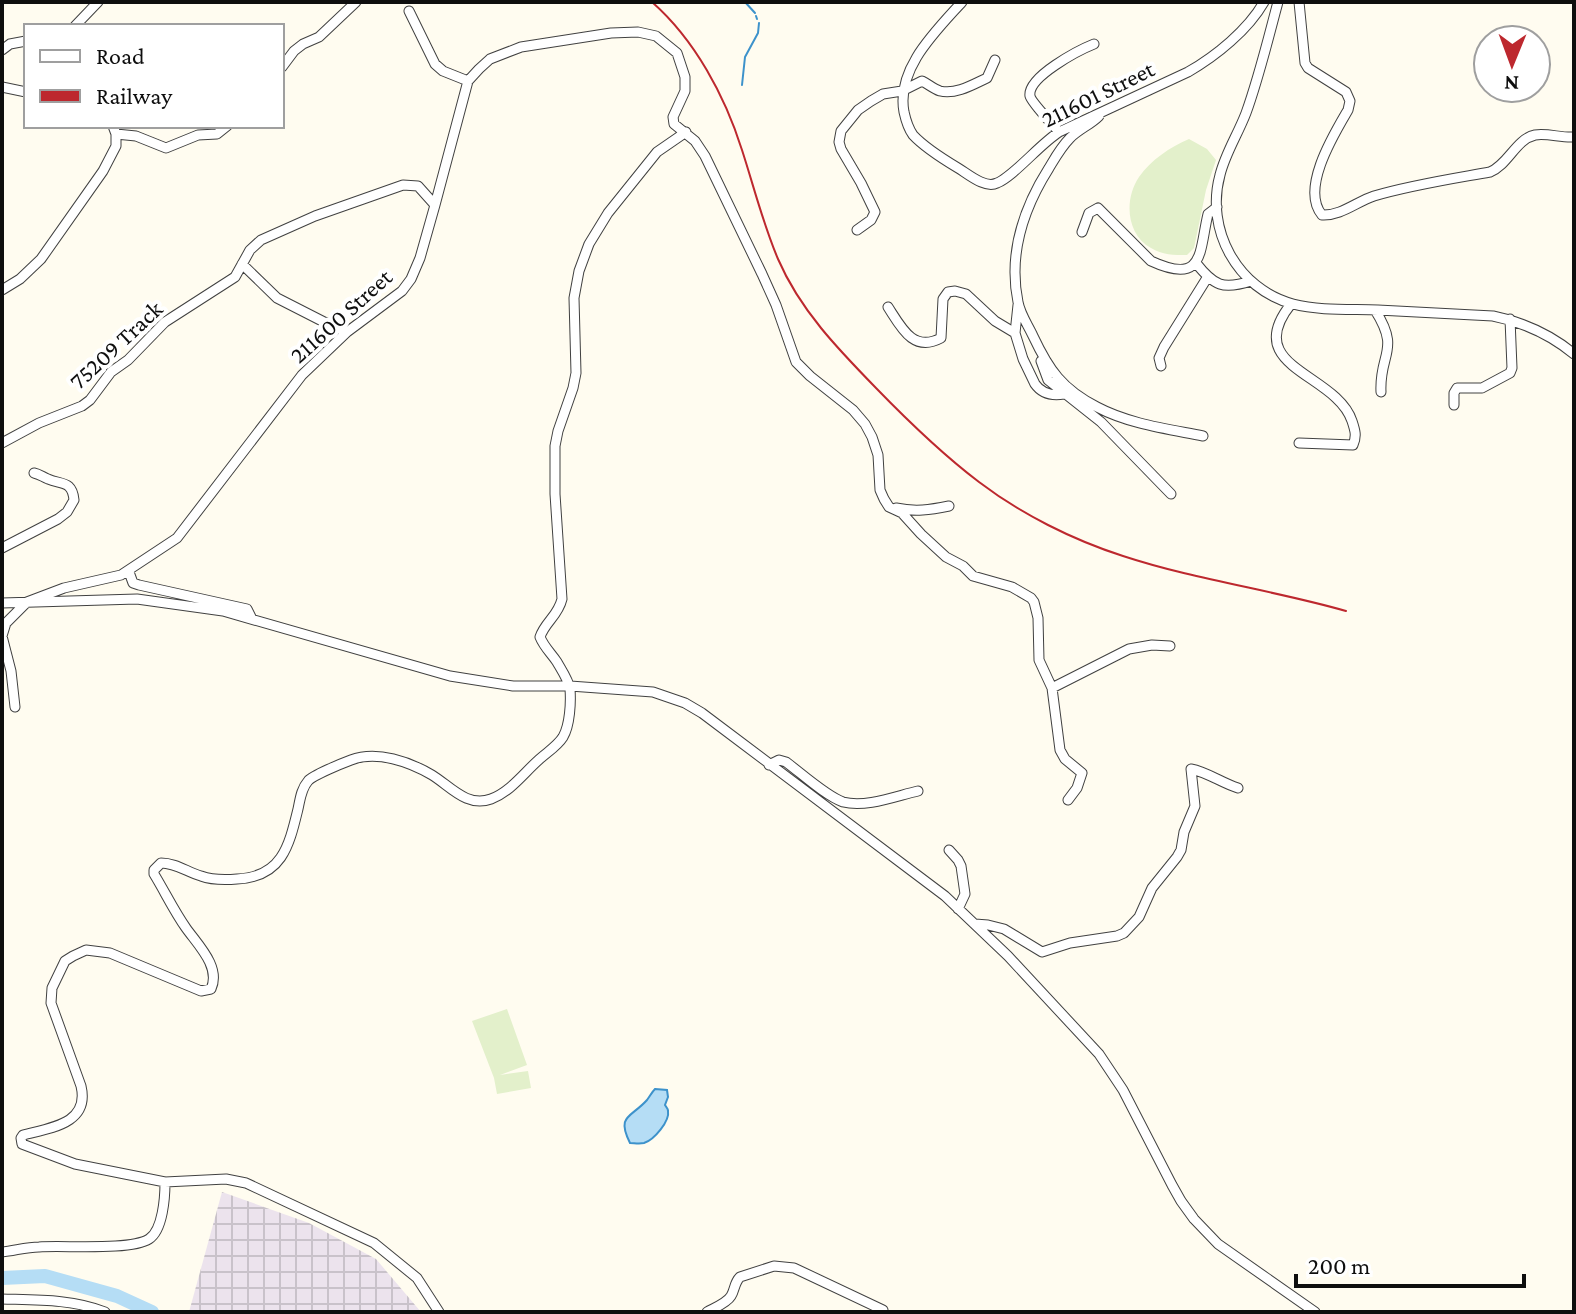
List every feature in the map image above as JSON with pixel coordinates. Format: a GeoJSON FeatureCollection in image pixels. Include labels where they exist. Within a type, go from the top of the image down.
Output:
{"type":"FeatureCollection","features":[{"type":"Feature","properties":{"kind":"street"},"geometry":{"type":"LineString","coordinates":[[77,24],[98,2]]}},
{"type":"Feature","properties":{"kind":"street"},"geometry":{"type":"LineString","coordinates":[[284,64],[294,51],[319,37],[356,2]]}},
{"type":"Feature","properties":{"kind":"street"},"geometry":{"type":"LineString","coordinates":[[902,91],[924,46],[962,2]]}},
{"type":"Feature","properties":{"kind":"street","name":"211601 Street"},"geometry":{"type":"LineString","coordinates":[[902,91],[906,123],[913,134],[957,168],[986,184],[997,184],[1059,132],[1208,60],[1232,40],[1264,2]]}},
{"type":"Feature","properties":{"kind":"street"},"geometry":{"type":"LineString","coordinates":[[1278,2],[1254,91],[1220,174],[1217,207],[1220,235],[1242,272],[1273,296],[1291,304],[1510,319],[1558,341],[1574,354]]}},
{"type":"Feature","properties":{"kind":"street"},"geometry":{"type":"LineString","coordinates":[[1299,2],[1305,63],[1346,92],[1350,101],[1322,158],[1315,197],[1322,215],[1347,210],[1372,197],[1496,169],[1528,137],[1538,134],[1574,137]]}},
{"type":"Feature","properties":{"kind":"street"},"geometry":{"type":"LineString","coordinates":[[409,11],[435,64],[443,71],[468,81],[490,59],[521,47],[622,33],[638,32],[656,36],[677,53],[685,77],[685,91],[673,117],[676,127],[686,132],[705,156],[776,305],[796,362],[865,424],[878,455],[880,490],[889,507],[902,513],[946,557],[963,566],[973,576],[1012,587],[1034,602],[1038,618],[1039,660],[1052,688],[1060,750],[1065,759],[1082,773],[1077,788],[1068,800]]}},
{"type":"Feature","properties":{"kind":"street"},"geometry":{"type":"LineString","coordinates":[[2,50],[10,44],[24,41]]}},
{"type":"Feature","properties":{"kind":"street"},"geometry":{"type":"LineString","coordinates":[[1059,132],[1031,99],[1031,91],[1055,64],[1094,44]]}},
{"type":"Feature","properties":{"kind":"street"},"geometry":{"type":"LineString","coordinates":[[857,230],[871,220],[875,212],[841,149],[839,137],[858,110],[883,94],[902,91],[922,81],[939,91],[958,90],[987,78],[995,60]]}},
{"type":"Feature","properties":{"kind":"street","name":"211600 Street"},"geometry":{"type":"LineString","coordinates":[[27,602],[64,588],[129,572],[177,538],[302,375],[347,332],[402,291],[420,258],[468,81]]}},
{"type":"Feature","properties":{"kind":"street"},"geometry":{"type":"LineString","coordinates":[[2,87],[24,92]]}},
{"type":"Feature","properties":{"kind":"street"},"geometry":{"type":"LineString","coordinates":[[1064,394],[1051,395],[1038,387],[1023,359],[1015,333],[1018,305],[1016,252],[1030,199],[1068,141],[1104,111]]}},
{"type":"Feature","properties":{"kind":"street"},"geometry":{"type":"LineString","coordinates":[[2,290],[20,279],[41,259],[113,154],[115,130],[166,148],[198,135],[217,134],[224,128]]}},
{"type":"Feature","properties":{"kind":"street"},"geometry":{"type":"LineString","coordinates":[[439,1312],[417,1278],[374,1243],[246,1183],[226,1179],[165,1182],[75,1164],[21,1142],[23,1135],[63,1124],[82,1107],[81,1086],[51,1003],[52,988],[65,961],[86,950],[95,950],[110,953],[201,991],[211,989],[213,978],[205,951],[187,929],[154,874],[156,866],[169,863],[217,879],[263,874],[276,865],[290,843],[303,788],[309,779],[352,759],[384,758],[401,761],[435,777],[464,798],[482,802],[515,785],[564,736],[568,723],[570,686],[540,637],[562,599],[555,446],[576,373],[574,298],[579,271],[589,244],[608,213],[657,152],[686,132]]}},
{"type":"Feature","properties":{"kind":"street","name":"75209 Track"},"geometry":{"type":"LineString","coordinates":[[4,442],[39,423],[82,406],[96,394],[111,372],[128,360],[165,322],[239,272],[255,244],[315,216],[403,185],[418,186],[435,205]]}},
{"type":"Feature","properties":{"kind":"street"},"geometry":{"type":"LineString","coordinates":[[1082,232],[1089,213],[1098,208],[1151,261],[1177,269],[1191,268],[1203,250],[1208,214],[1217,207]]}},
{"type":"Feature","properties":{"kind":"street"},"geometry":{"type":"LineString","coordinates":[[1196,263],[1214,283],[1239,285],[1251,281]]}},
{"type":"Feature","properties":{"kind":"street"},"geometry":{"type":"LineString","coordinates":[[242,264],[277,298],[347,332]]}},
{"type":"Feature","properties":{"kind":"street"},"geometry":{"type":"LineString","coordinates":[[1161,366],[1159,358],[1164,347],[1207,278]]}},
{"type":"Feature","properties":{"kind":"street"},"geometry":{"type":"LineString","coordinates":[[888,307],[907,335],[916,340],[933,342],[941,338],[943,299],[948,292],[955,291],[966,294],[995,321],[1015,333]]}},
{"type":"Feature","properties":{"kind":"street"},"geometry":{"type":"LineString","coordinates":[[1291,304],[1278,323],[1276,345],[1279,353],[1337,398],[1350,414],[1356,432],[1353,445],[1299,443]]}},
{"type":"Feature","properties":{"kind":"street"},"geometry":{"type":"LineString","coordinates":[[1018,305],[1039,350],[1056,377],[1072,391],[1097,407],[1129,420],[1203,436]]}},
{"type":"Feature","properties":{"kind":"street"},"geometry":{"type":"LineString","coordinates":[[1375,310],[1383,324],[1389,347],[1381,392]]}},
{"type":"Feature","properties":{"kind":"street"},"geometry":{"type":"LineString","coordinates":[[1454,405],[1457,388],[1486,387],[1510,373],[1510,319]]}},
{"type":"Feature","properties":{"kind":"street"},"geometry":{"type":"LineString","coordinates":[[1039,350],[1045,375],[1101,422],[1171,494]]}},
{"type":"Feature","properties":{"kind":"street"},"geometry":{"type":"LineString","coordinates":[[2,548],[58,519],[74,500],[72,489],[65,483],[50,481],[34,473]]}},
{"type":"Feature","properties":{"kind":"street"},"geometry":{"type":"LineString","coordinates":[[889,507],[918,511],[949,506]]}},
{"type":"Feature","properties":{"kind":"street"},"geometry":{"type":"LineString","coordinates":[[129,572],[133,583],[247,609],[252,619]]}},
{"type":"Feature","properties":{"kind":"street"},"geometry":{"type":"LineString","coordinates":[[2,603],[137,599],[223,611],[450,676],[513,686],[642,690],[685,703],[945,896],[975,924],[1099,1054],[1123,1090],[1172,1185],[1194,1219],[1218,1244],[1315,1312]]}},
{"type":"Feature","properties":{"kind":"street"},"geometry":{"type":"LineString","coordinates":[[15,707],[2,631],[27,602]]}},
{"type":"Feature","properties":{"kind":"street"},"geometry":{"type":"LineString","coordinates":[[1052,688],[1129,649],[1170,646]]}},
{"type":"Feature","properties":{"kind":"street"},"geometry":{"type":"LineString","coordinates":[[769,765],[779,760],[786,762],[828,794],[844,802],[870,802],[918,791]]}},
{"type":"Feature","properties":{"kind":"street"},"geometry":{"type":"LineString","coordinates":[[975,924],[1004,929],[1042,952],[1070,943],[1106,939],[1124,933],[1139,917],[1152,888],[1181,850],[1195,802],[1191,769],[1195,768],[1238,788]]}},
{"type":"Feature","properties":{"kind":"street"},"geometry":{"type":"LineString","coordinates":[[949,850],[961,866],[965,894],[958,909]]}},
{"type":"Feature","properties":{"kind":"street"},"geometry":{"type":"LineString","coordinates":[[2,1252],[35,1247],[111,1246],[147,1240],[154,1234],[165,1204],[165,1182]]}},
{"type":"Feature","properties":{"kind":"street"},"geometry":{"type":"LineString","coordinates":[[707,1312],[729,1299],[740,1277],[774,1266],[794,1268],[883,1310]]}},
{"type":"Feature","properties":{"kind":"street"},"geometry":{"type":"LineString","coordinates":[[2,1299],[55,1301],[105,1312]]}},
{"type":"Feature","properties":{"kind":"shaded area"},"geometry":{"type":"Polygon","coordinates":[[[222,1192],[309,1223],[376,1259],[421,1312],[189,1312],[222,1192]]]}},
{"type":"Feature","properties":{"kind":"green space"},"geometry":{"type":"Polygon","coordinates":[[[1189,139],[1207,149],[1216,160],[1206,190],[1194,248],[1187,255],[1173,255],[1151,248],[1136,234],[1130,216],[1131,195],[1139,177],[1149,165],[1189,139]]]}},
{"type":"Feature","properties":{"kind":"green space"},"geometry":{"type":"Polygon","coordinates":[[[507,1009],[527,1065],[500,1075],[528,1071],[531,1088],[497,1094],[472,1021],[507,1009]]]}},
{"type":"Feature","properties":{"kind":"water"},"geometry":{"type":"Polygon","coordinates":[[[655,1089],[667,1090],[666,1120],[648,1141],[630,1143],[625,1122],[655,1089]]]}},
{"type":"Feature","properties":{"kind":"waterway"},"geometry":{"type":"LineString","coordinates":[[745,2],[755,13]]}},
{"type":"Feature","properties":{"kind":"waterway"},"geometry":{"type":"LineString","coordinates":[[742,85],[745,57],[758,33],[759,23]]}},
{"type":"Feature","properties":{"kind":"waterway"},"geometry":{"type":"LineString","coordinates":[[2,1278],[45,1276],[117,1296],[152,1312]]}},
{"type":"Feature","properties":{"kind":"railway"},"geometry":{"type":"LineString","coordinates":[[652,2],[695,51],[727,109],[773,246],[797,295],[848,359],[939,449],[1012,505],[1085,542],[1178,572],[1346,611]]}}]}
